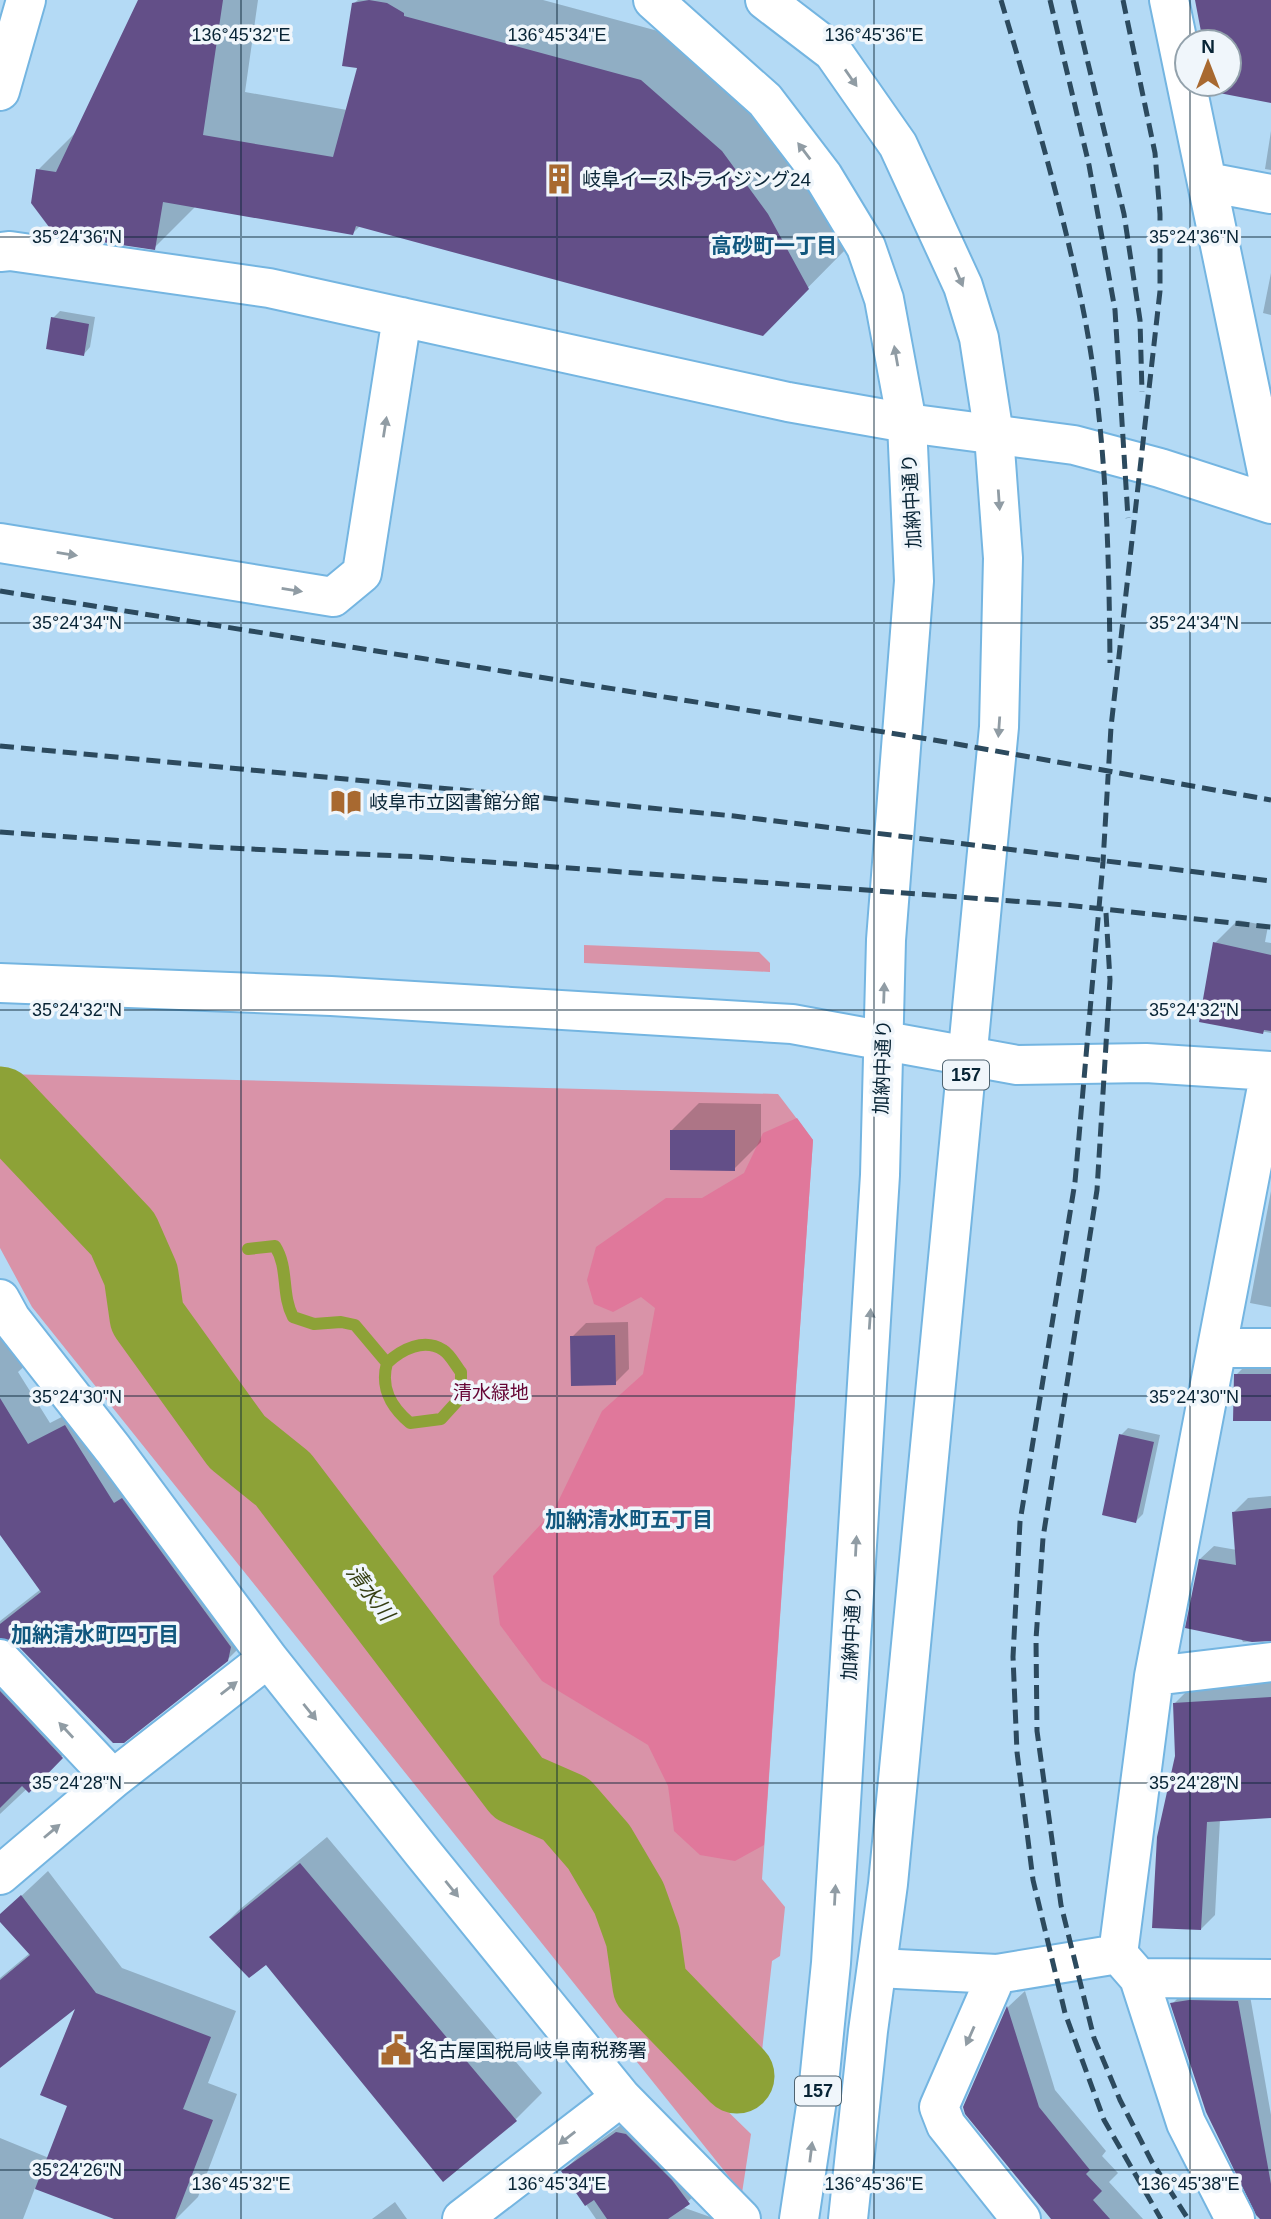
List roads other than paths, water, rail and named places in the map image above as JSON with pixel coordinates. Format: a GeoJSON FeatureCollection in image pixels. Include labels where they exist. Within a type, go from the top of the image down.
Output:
{"type":"FeatureCollection","features":[{"type":"Feature","properties":{"kind":"main road"},"geometry":{"type":"LineString","coordinates":[[0,91],[26,0]]}},
{"type":"Feature","properties":{"kind":"main road","name":"加納中通り"},"geometry":{"type":"LineString","coordinates":[[653,0],[765,100],[822,176],[866,247],[884,299],[907,423],[914,581],[886,940],[880,1175],[831,1963],[808,2176],[799,2219]]}},
{"type":"Feature","properties":{"kind":"main road","name":"157"},"geometry":{"type":"LineString","coordinates":[[765,0],[833,52],[898,145],[963,286],[979,338],[994,435],[1003,558],[1003,657],[999,727],[888,1885],[848,2219]]}},
{"type":"Feature","properties":{"kind":"main road"},"geometry":{"type":"LineString","coordinates":[[1169,0],[1271,491]]}},
{"type":"Feature","properties":{"kind":"main road"},"geometry":{"type":"LineString","coordinates":[[1207,182],[1271,194]]}},
{"type":"Feature","properties":{"kind":"main road"},"geometry":{"type":"LineString","coordinates":[[3,247],[269,288],[788,402],[907,423],[1074,445],[1160,468],[1271,504]]}},
{"type":"Feature","properties":{"kind":"main road"},"geometry":{"type":"LineString","coordinates":[[0,543],[333,597],[362,573],[402,317]]}},
{"type":"Feature","properties":{"kind":"main road"},"geometry":{"type":"LineString","coordinates":[[0,983],[331,996],[792,1024],[967,1059],[1017,1065],[1146,1063],[1270,1071],[1154,1676],[1128,1966],[1186,2123],[1235,2219]]}},
{"type":"Feature","properties":{"kind":"main road"},"geometry":{"type":"LineString","coordinates":[[0,1299],[11,1320],[113,1449],[268,1658],[621,2097],[741,2219]]}},
{"type":"Feature","properties":{"kind":"main road"},"geometry":{"type":"LineString","coordinates":[[1219,1348],[1271,1348]]}},
{"type":"Feature","properties":{"kind":"main road"},"geometry":{"type":"LineString","coordinates":[[0,1875],[113,1779],[268,1658]]}},
{"type":"Feature","properties":{"kind":"main road"},"geometry":{"type":"LineString","coordinates":[[0,1659],[113,1779]]}},
{"type":"Feature","properties":{"kind":"main road"},"geometry":{"type":"LineString","coordinates":[[1154,1676],[1271,1662]]}},
{"type":"Feature","properties":{"kind":"main road"},"geometry":{"type":"LineString","coordinates":[[877,1968],[998,1973],[1128,1966],[1271,1979]]}},
{"type":"Feature","properties":{"kind":"main road"},"geometry":{"type":"LineString","coordinates":[[998,1973],[939,2107],[946,2125],[1021,2219]]}},
{"type":"Feature","properties":{"kind":"main road"},"geometry":{"type":"LineString","coordinates":[[462,2219],[621,2097]]}},
{"type":"Feature","properties":{"kind":"waterway","name":"清水川"},"geometry":{"type":"LineString","coordinates":[[0,1104],[123,1234],[141,1275],[147,1317],[237,1442],[283,1479],[518,1788],[566,1809],[599,1847],[629,1898],[643,1937],[650,1986],[737,2076]]}},
{"type":"Feature","properties":{"kind":"waterway"},"geometry":{"type":"LineString","coordinates":[[248,1249],[275,1246],[282,1263],[287,1299],[293,1317],[314,1324],[341,1322],[355,1325],[387,1363],[399,1353],[421,1345],[443,1350],[461,1372],[461,1397],[441,1419],[410,1423],[397,1410],[386,1389],[387,1363]]}},
{"type":"Feature","properties":{"kind":"railway"},"geometry":{"type":"LineString","coordinates":[[1001,0],[1057,199],[1077,279],[1092,361],[1105,490],[1110,663]]}},
{"type":"Feature","properties":{"kind":"railway"},"geometry":{"type":"LineString","coordinates":[[1050,0],[1089,165],[1115,310],[1128,518]]}},
{"type":"Feature","properties":{"kind":"railway"},"geometry":{"type":"LineString","coordinates":[[1073,0],[1124,214],[1140,320],[1142,392]]}},
{"type":"Feature","properties":{"kind":"railway"},"geometry":{"type":"LineString","coordinates":[[1123,0],[1155,153],[1160,214],[1160,291],[1111,727],[1103,862],[1075,1182],[1020,1522],[1013,1657],[1017,1752],[1033,1880],[1065,2013],[1104,2120],[1161,2219]]}},
{"type":"Feature","properties":{"kind":"railway"},"geometry":{"type":"LineString","coordinates":[[0,591],[934,740],[1271,800]]}},
{"type":"Feature","properties":{"kind":"railway"},"geometry":{"type":"LineString","coordinates":[[0,746],[734,816],[1271,881]]}},
{"type":"Feature","properties":{"kind":"railway"},"geometry":{"type":"LineString","coordinates":[[0,832],[208,847],[422,857],[1066,905],[1271,927]]}},
{"type":"Feature","properties":{"kind":"railway"},"geometry":{"type":"LineString","coordinates":[[1106,913],[1110,980],[1097,1190],[1043,1538],[1036,1639],[1037,1731],[1061,1905],[1094,2038],[1120,2100],[1152,2162],[1188,2219]]}},
{"type":"Feature","properties":{"kind":"place","name":"岐阜イーストライジング24"},"geometry":{"type":"Point","coordinates":[559,179]}},
{"type":"Feature","properties":{"kind":"place","name":"岐阜市立図書館分館"},"geometry":{"type":"Point","coordinates":[346,802]}},
{"type":"Feature","properties":{"kind":"place","name":"名古屋国税局岐阜南税務署"},"geometry":{"type":"Point","coordinates":[396,2050]}},
{"type":"Feature","properties":{"kind":"district","name":"高砂町一丁目"},"geometry":{"type":"Point","coordinates":[774,246]}},
{"type":"Feature","properties":{"kind":"district","name":"加納清水町五丁目"},"geometry":{"type":"Point","coordinates":[629,1520]}},
{"type":"Feature","properties":{"kind":"district","name":"加納清水町四丁目"},"geometry":{"type":"Point","coordinates":[95,1635]}},
{"type":"Feature","properties":{"kind":"park label","name":"清水緑地"},"geometry":{"type":"Point","coordinates":[491,1392]}}]}
